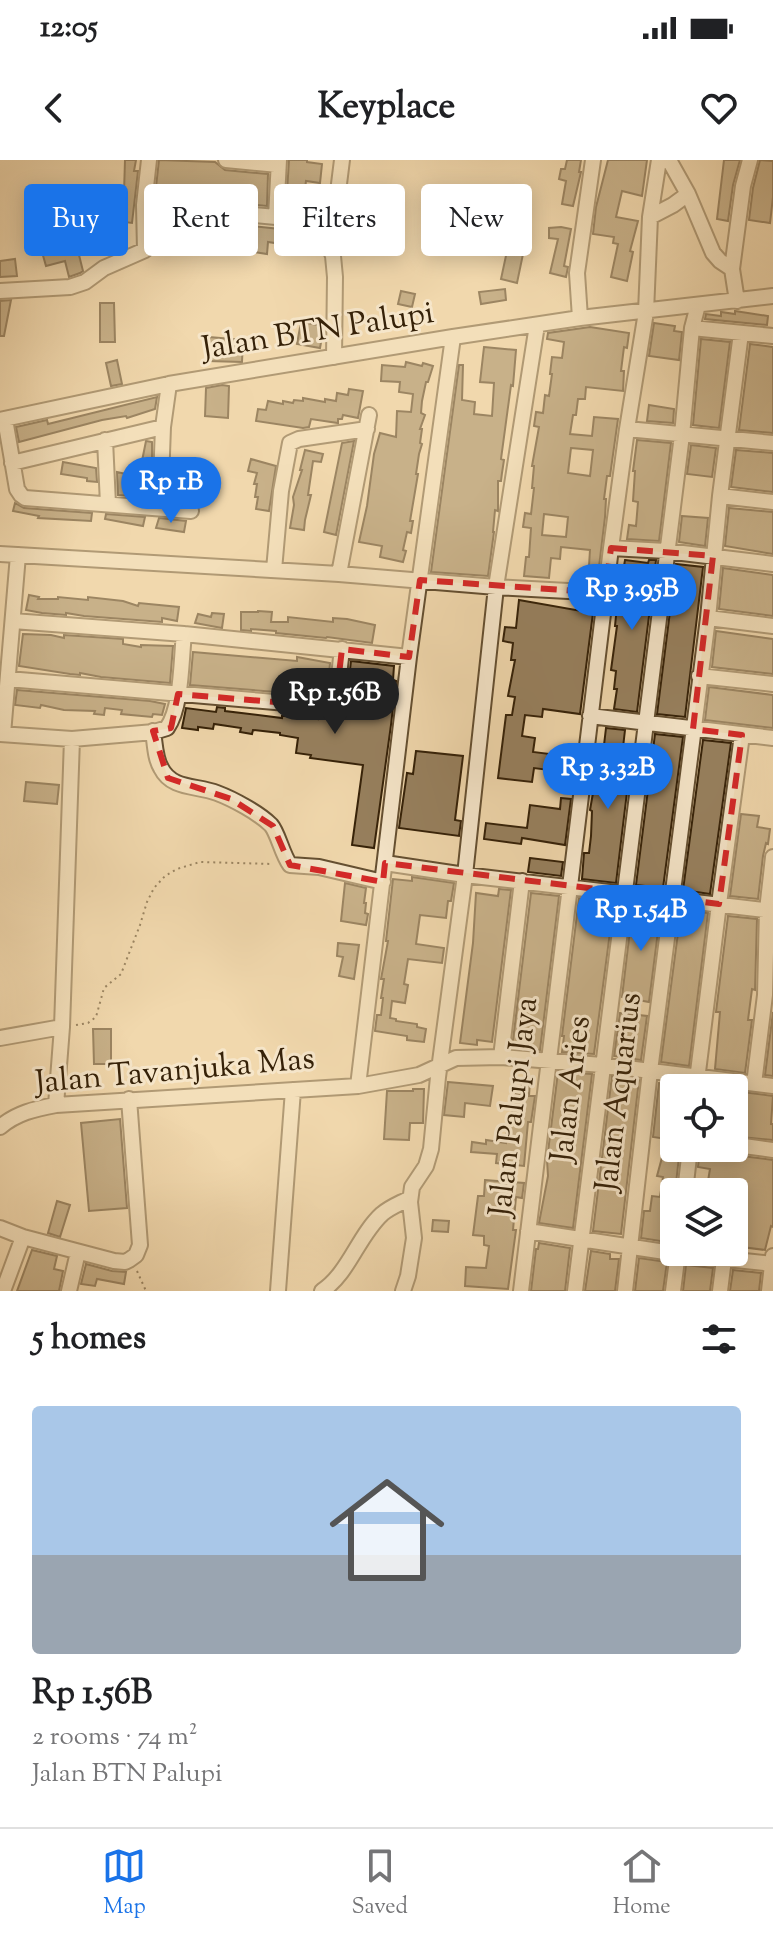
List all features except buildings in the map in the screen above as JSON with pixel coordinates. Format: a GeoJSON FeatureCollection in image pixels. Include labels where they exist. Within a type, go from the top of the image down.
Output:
{"type":"FeatureCollection","features":[{"type":"Feature","properties":{"kind":"street"},"geometry":{"type":"LineString","coordinates":[[146,184],[149,160]]}},
{"type":"Feature","properties":{"kind":"street"},"geometry":{"type":"LineString","coordinates":[[226,160],[278,163],[277,184]]}},
{"type":"Feature","properties":{"kind":"street"},"geometry":{"type":"LineString","coordinates":[[339,184],[342,160]]}},
{"type":"Feature","properties":{"kind":"street"},"geometry":{"type":"LineString","coordinates":[[580,318],[577,273],[593,160]]}},
{"type":"Feature","properties":{"kind":"street","name":"Jalan Palupi Jaya"},"geometry":{"type":"LineString","coordinates":[[521,1291],[605,593],[646,312],[650,217],[659,160]]}},
{"type":"Feature","properties":{"kind":"street"},"geometry":{"type":"LineString","coordinates":[[669,160],[688,194],[713,253],[732,269]]}},
{"type":"Feature","properties":{"kind":"street"},"geometry":{"type":"LineString","coordinates":[[737,301],[732,269],[743,186],[750,160]]}},
{"type":"Feature","properties":{"kind":"street"},"geometry":{"type":"LineString","coordinates":[[650,217],[688,194]]}},
{"type":"Feature","properties":{"kind":"street"},"geometry":{"type":"LineString","coordinates":[[0,291],[70,287],[144,250]]}},
{"type":"Feature","properties":{"kind":"street"},"geometry":{"type":"LineString","coordinates":[[333,256],[334,357]]}},
{"type":"Feature","properties":{"kind":"street"},"geometry":{"type":"LineString","coordinates":[[453,337],[580,318],[773,296]]}},
{"type":"Feature","properties":{"kind":"street","name":"Jalan Aries"},"geometry":{"type":"LineString","coordinates":[[575,1291],[682,435],[692,328],[698,305]]}},
{"type":"Feature","properties":{"kind":"street"},"geometry":{"type":"LineString","coordinates":[[403,1291],[414,1238],[410,1198],[413,1185],[429,1159],[465,875],[496,587],[537,325]]}},
{"type":"Feature","properties":{"kind":"street"},"geometry":{"type":"LineString","coordinates":[[692,328],[773,336]]}},
{"type":"Feature","properties":{"kind":"street","name":"Jalan Aquarius"},"geometry":{"type":"LineString","coordinates":[[625,1291],[741,333]]}},
{"type":"Feature","properties":{"kind":"street","name":"Jalan BTN Palupi"},"geometry":{"type":"LineString","coordinates":[[2,420],[169,384],[453,337],[409,657],[358,1086]]}},
{"type":"Feature","properties":{"kind":"street"},"geometry":{"type":"LineString","coordinates":[[160,508],[163,427],[169,384]]}},
{"type":"Feature","properties":{"kind":"street"},"geometry":{"type":"LineString","coordinates":[[2,420],[17,489],[25,498],[191,511]]}},
{"type":"Feature","properties":{"kind":"street"},"geometry":{"type":"LineString","coordinates":[[274,570],[281,491],[290,443],[368,422],[339,574]]}},
{"type":"Feature","properties":{"kind":"street"},"geometry":{"type":"LineString","coordinates":[[12,463],[163,427]]}},
{"type":"Feature","properties":{"kind":"street"},"geometry":{"type":"LineString","coordinates":[[627,429],[773,443]]}},
{"type":"Feature","properties":{"kind":"street"},"geometry":{"type":"LineString","coordinates":[[105,440],[108,504]]}},
{"type":"Feature","properties":{"kind":"street"},"geometry":{"type":"LineString","coordinates":[[720,496],[773,502]]}},
{"type":"Feature","properties":{"kind":"street"},"geometry":{"type":"LineString","coordinates":[[611,548],[666,551],[773,564]]}},
{"type":"Feature","properties":{"kind":"street"},"geometry":{"type":"LineString","coordinates":[[0,554],[605,593]]}},
{"type":"Feature","properties":{"kind":"street"},"geometry":{"type":"LineString","coordinates":[[18,555],[2,734],[72,739],[167,728],[172,721],[178,694],[184,634]]}},
{"type":"Feature","properties":{"kind":"street"},"geometry":{"type":"LineString","coordinates":[[708,618],[773,626]]}},
{"type":"Feature","properties":{"kind":"street"},"geometry":{"type":"LineString","coordinates":[[13,621],[184,634],[409,657]]}},
{"type":"Feature","properties":{"kind":"street"},"geometry":{"type":"LineString","coordinates":[[8,679],[333,707],[342,649]]}},
{"type":"Feature","properties":{"kind":"street"},"geometry":{"type":"LineString","coordinates":[[699,676],[773,684]]}},
{"type":"Feature","properties":{"kind":"street"},"geometry":{"type":"LineString","coordinates":[[590,716],[773,738]]}},
{"type":"Feature","properties":{"kind":"street"},"geometry":{"type":"LineString","coordinates":[[153,731],[157,758],[168,778],[179,785],[207,789],[231,799],[272,826],[290,865],[319,867],[383,882]]}},
{"type":"Feature","properties":{"kind":"street"},"geometry":{"type":"LineString","coordinates":[[698,1074],[742,735]]}},
{"type":"Feature","properties":{"kind":"street"},"geometry":{"type":"LineString","coordinates":[[56,1105],[62,1027],[72,739]]}},
{"type":"Feature","properties":{"kind":"street"},"geometry":{"type":"LineString","coordinates":[[754,1084],[765,995],[773,857]]}},
{"type":"Feature","properties":{"kind":"street"},"geometry":{"type":"LineString","coordinates":[[385,863],[770,911]]}},
{"type":"Feature","properties":{"kind":"street"},"geometry":{"type":"LineString","coordinates":[[501,1057],[522,881]]}},
{"type":"Feature","properties":{"kind":"street"},"geometry":{"type":"LineString","coordinates":[[0,1038],[62,1027]]}},
{"type":"Feature","properties":{"kind":"street"},"geometry":{"type":"LineString","coordinates":[[358,1086],[419,1075],[456,1058],[501,1057],[602,1065],[663,1074]]}},
{"type":"Feature","properties":{"kind":"street"},"geometry":{"type":"LineString","coordinates":[[748,1084],[773,1086]]}},
{"type":"Feature","properties":{"kind":"street","name":"Jalan Tavanjuka Mas"},"geometry":{"type":"LineString","coordinates":[[0,1127],[31,1109],[56,1105],[358,1086]]}},
{"type":"Feature","properties":{"kind":"street"},"geometry":{"type":"LineString","coordinates":[[278,1291],[293,1090]]}},
{"type":"Feature","properties":{"kind":"street"},"geometry":{"type":"LineString","coordinates":[[0,1228],[114,1261],[125,1262],[133,1258],[140,1245],[129,1099]]}},
{"type":"Feature","properties":{"kind":"street"},"geometry":{"type":"LineString","coordinates":[[748,1147],[773,1150]]}},
{"type":"Feature","properties":{"kind":"street"},"geometry":{"type":"LineString","coordinates":[[322,1291],[341,1272],[379,1216],[410,1198]]}},
{"type":"Feature","properties":{"kind":"street"},"geometry":{"type":"LineString","coordinates":[[528,1231],[660,1250]]}},
{"type":"Feature","properties":{"kind":"street"},"geometry":{"type":"LineString","coordinates":[[3,1291],[23,1237]]}},
{"type":"Feature","properties":{"kind":"street"},"geometry":{"type":"LineString","coordinates":[[69,1291],[78,1252]]}},
{"type":"Feature","properties":{"kind":"street"},"geometry":{"type":"LineString","coordinates":[[748,1260],[773,1261],[769,1291]]}},
{"type":"Feature","properties":{"kind":"street"},"geometry":{"type":"LineString","coordinates":[[673,1291],[676,1266]]}},
{"type":"Feature","properties":{"kind":"street"},"geometry":{"type":"LineString","coordinates":[[720,1291],[723,1266]]}},
{"type":"Feature","properties":{"kind":"path"},"geometry":{"type":"LineString","coordinates":[[62,1027],[88,1023],[96,1017],[104,988],[121,974],[147,902],[165,876],[200,862],[290,865]]}},
{"type":"Feature","properties":{"kind":"path"},"geometry":{"type":"LineString","coordinates":[[133,1258],[146,1291]]}},
{"type":"Feature","properties":{"kind":"highlighted area"},"geometry":{"type":"Polygon","coordinates":[[[611,548],[713,556],[693,729],[742,735],[719,904],[385,863],[383,882],[290,865],[273,826],[231,799],[168,778],[153,731],[171,728],[178,694],[335,707],[342,649],[409,657],[420,580],[605,593],[611,548]]]}}]}
